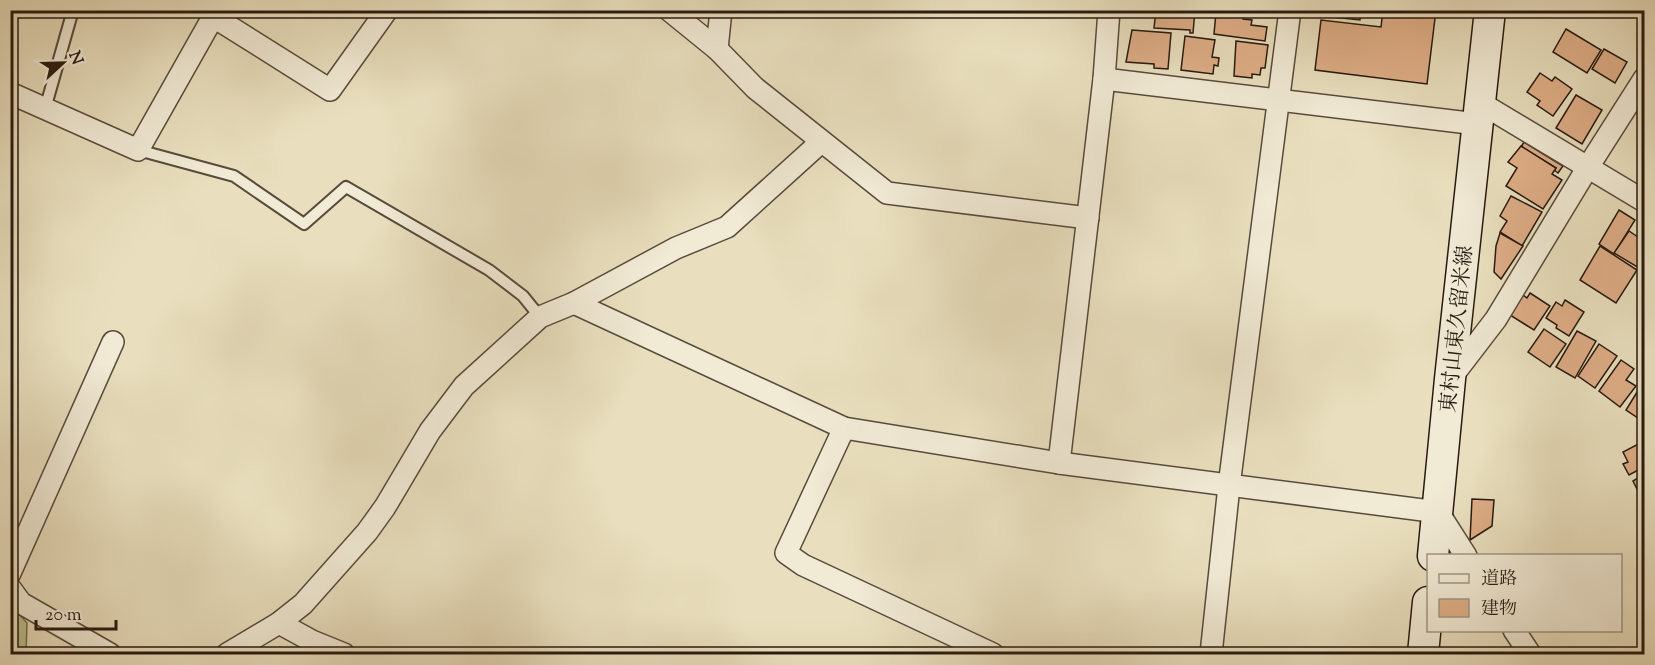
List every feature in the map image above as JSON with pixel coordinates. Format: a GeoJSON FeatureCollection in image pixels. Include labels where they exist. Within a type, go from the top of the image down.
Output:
{"type":"FeatureCollection","features":[{"type":"Feature","properties":{"kind":"main road","name":"東村山東久留米線"},"geometry":{"type":"LineString","coordinates":[[1433,554],[1490,10]]}},
{"type":"Feature","properties":{"kind":"main road"},"geometry":{"type":"LineString","coordinates":[[1423,654],[1427,612]]}},
{"type":"Feature","properties":{"kind":"street"},"geometry":{"type":"LineString","coordinates":[[669,10],[717,49],[755,88],[887,194],[1088,218]]}},
{"type":"Feature","properties":{"kind":"street"},"geometry":{"type":"LineString","coordinates":[[717,49],[721,10]]}},
{"type":"Feature","properties":{"kind":"street"},"geometry":{"type":"LineString","coordinates":[[1059,463],[1104,79],[1109,10]]}},
{"type":"Feature","properties":{"kind":"street"},"geometry":{"type":"LineString","coordinates":[[1211,654],[1229,486],[1290,10]]}},
{"type":"Feature","properties":{"kind":"street"},"geometry":{"type":"LineString","coordinates":[[10,93],[138,150],[215,14],[330,90],[386,11]]}},
{"type":"Feature","properties":{"kind":"street"},"geometry":{"type":"LineString","coordinates":[[1104,79],[1280,99],[1478,113],[1588,167],[1644,201]]}},
{"type":"Feature","properties":{"kind":"street"},"geometry":{"type":"LineString","coordinates":[[1450,380],[1496,319],[1644,79]]}},
{"type":"Feature","properties":{"kind":"street"},"geometry":{"type":"LineString","coordinates":[[227,654],[279,623],[303,604],[367,532],[385,507],[430,431],[464,386],[540,317],[574,303],[676,248],[727,227],[821,142]]}},
{"type":"Feature","properties":{"kind":"street"},"geometry":{"type":"LineString","coordinates":[[574,303],[844,428],[1059,463],[1438,512],[1465,554]]}},
{"type":"Feature","properties":{"kind":"street"},"geometry":{"type":"LineString","coordinates":[[10,573],[113,342]]}},
{"type":"Feature","properties":{"kind":"street"},"geometry":{"type":"LineString","coordinates":[[844,428],[786,553],[803,565],[993,654]]}},
{"type":"Feature","properties":{"kind":"street"},"geometry":{"type":"LineString","coordinates":[[10,588],[21,603],[110,654]]}},
{"type":"Feature","properties":{"kind":"street"},"geometry":{"type":"LineString","coordinates":[[279,623],[312,641],[344,654]]}},
{"type":"Feature","properties":{"kind":"street"},"geometry":{"type":"LineString","coordinates":[[1515,632],[1530,654]]}},
{"type":"Feature","properties":{"kind":"lane"},"geometry":{"type":"LineString","coordinates":[[45,109],[73,10]]}},
{"type":"Feature","properties":{"kind":"lane"},"geometry":{"type":"LineString","coordinates":[[138,150],[234,176],[304,224],[346,187],[489,270],[523,296],[540,317]]}},
{"type":"Feature","properties":{"kind":"green space"},"geometry":{"type":"Polygon","coordinates":[[[10,604],[27,623],[26,654],[11,654],[10,604]]]}},
{"type":"Feature","properties":{"kind":"building"},"geometry":{"type":"Polygon","coordinates":[[[1156,10],[1195,10],[1193,33],[1190,33],[1190,30],[1154,28],[1156,10]]]}},
{"type":"Feature","properties":{"kind":"building"},"geometry":{"type":"Polygon","coordinates":[[[1324,10],[1368,10],[1361,11],[1360,20],[1323,16],[1324,10]]]}},
{"type":"Feature","properties":{"kind":"building"},"geometry":{"type":"Polygon","coordinates":[[[1383,10],[1436,10],[1427,84],[1315,70],[1321,20],[1381,27],[1383,10]]]}},
{"type":"Feature","properties":{"kind":"building"},"geometry":{"type":"Polygon","coordinates":[[[1216,12],[1243,15],[1243,19],[1252,20],[1251,25],[1267,27],[1265,41],[1214,34],[1216,12]]]}},
{"type":"Feature","properties":{"kind":"building"},"geometry":{"type":"Polygon","coordinates":[[[1566,29],[1601,50],[1587,73],[1553,52],[1566,29]]]}},
{"type":"Feature","properties":{"kind":"building"},"geometry":{"type":"Polygon","coordinates":[[[1132,30],[1171,33],[1168,69],[1154,68],[1154,64],[1126,62],[1132,30]]]}},
{"type":"Feature","properties":{"kind":"building"},"geometry":{"type":"Polygon","coordinates":[[[1185,36],[1215,40],[1212,57],[1219,58],[1218,66],[1214,65],[1213,74],[1181,70],[1185,36]]]}},
{"type":"Feature","properties":{"kind":"building"},"geometry":{"type":"Polygon","coordinates":[[[1236,41],[1268,45],[1265,68],[1261,68],[1260,75],[1252,74],[1252,78],[1234,76],[1236,41]]]}},
{"type":"Feature","properties":{"kind":"building"},"geometry":{"type":"Polygon","coordinates":[[[1604,49],[1627,62],[1615,83],[1592,69],[1604,49]]]}},
{"type":"Feature","properties":{"kind":"building"},"geometry":{"type":"Polygon","coordinates":[[[1540,73],[1552,81],[1555,77],[1572,89],[1553,116],[1537,105],[1540,101],[1527,92],[1540,73]]]}},
{"type":"Feature","properties":{"kind":"building"},"geometry":{"type":"Polygon","coordinates":[[[1576,95],[1602,110],[1582,144],[1556,128],[1576,95]]]}},
{"type":"Feature","properties":{"kind":"building"},"geometry":{"type":"Polygon","coordinates":[[[1524,142],[1563,166],[1558,173],[1554,170],[1556,168],[1521,147],[1524,142]]]}},
{"type":"Feature","properties":{"kind":"building"},"geometry":{"type":"Polygon","coordinates":[[[1521,146],[1556,168],[1552,174],[1562,180],[1543,209],[1506,186],[1517,168],[1508,162],[1521,146]]]}},
{"type":"Feature","properties":{"kind":"building"},"geometry":{"type":"Polygon","coordinates":[[[1511,196],[1542,212],[1522,246],[1500,232],[1507,221],[1500,216],[1511,196]]]}},
{"type":"Feature","properties":{"kind":"building"},"geometry":{"type":"Polygon","coordinates":[[[1619,210],[1635,220],[1614,254],[1599,244],[1619,210]]]}},
{"type":"Feature","properties":{"kind":"building"},"geometry":{"type":"Polygon","coordinates":[[[1644,227],[1644,259],[1639,268],[1614,253],[1629,231],[1638,237],[1644,227]]]}},
{"type":"Feature","properties":{"kind":"building"},"geometry":{"type":"Polygon","coordinates":[[[1500,233],[1523,246],[1501,279],[1494,272],[1496,246],[1500,233]]]}},
{"type":"Feature","properties":{"kind":"building"},"geometry":{"type":"Polygon","coordinates":[[[1600,246],[1637,270],[1616,303],[1580,280],[1600,246]]]}},
{"type":"Feature","properties":{"kind":"building"},"geometry":{"type":"Polygon","coordinates":[[[1530,293],[1550,306],[1534,330],[1510,315],[1523,295],[1527,298],[1530,293]]]}},
{"type":"Feature","properties":{"kind":"building"},"geometry":{"type":"Polygon","coordinates":[[[1565,300],[1584,312],[1569,336],[1546,318],[1556,302],[1562,306],[1565,300]]]}},
{"type":"Feature","properties":{"kind":"building"},"geometry":{"type":"Polygon","coordinates":[[[1544,329],[1566,344],[1550,367],[1528,352],[1544,329]]]}},
{"type":"Feature","properties":{"kind":"building"},"geometry":{"type":"Polygon","coordinates":[[[1577,331],[1596,341],[1575,378],[1556,367],[1577,331]]]}},
{"type":"Feature","properties":{"kind":"building"},"geometry":{"type":"Polygon","coordinates":[[[1599,344],[1617,356],[1595,388],[1578,376],[1599,344]]]}},
{"type":"Feature","properties":{"kind":"building"},"geometry":{"type":"Polygon","coordinates":[[[1621,360],[1634,369],[1626,380],[1636,386],[1620,407],[1599,391],[1621,360]]]}},
{"type":"Feature","properties":{"kind":"building"},"geometry":{"type":"Polygon","coordinates":[[[1642,384],[1644,386],[1644,422],[1626,410],[1642,384]]]}},
{"type":"Feature","properties":{"kind":"building"},"geometry":{"type":"Polygon","coordinates":[[[1644,441],[1644,467],[1629,475],[1623,464],[1628,462],[1623,452],[1644,441]]]}},
{"type":"Feature","properties":{"kind":"building"},"geometry":{"type":"Polygon","coordinates":[[[1644,474],[1644,496],[1640,495],[1633,481],[1644,474]]]}},
{"type":"Feature","properties":{"kind":"building"},"geometry":{"type":"Polygon","coordinates":[[[1472,499],[1494,500],[1492,526],[1470,540],[1472,499]]]}}]}
